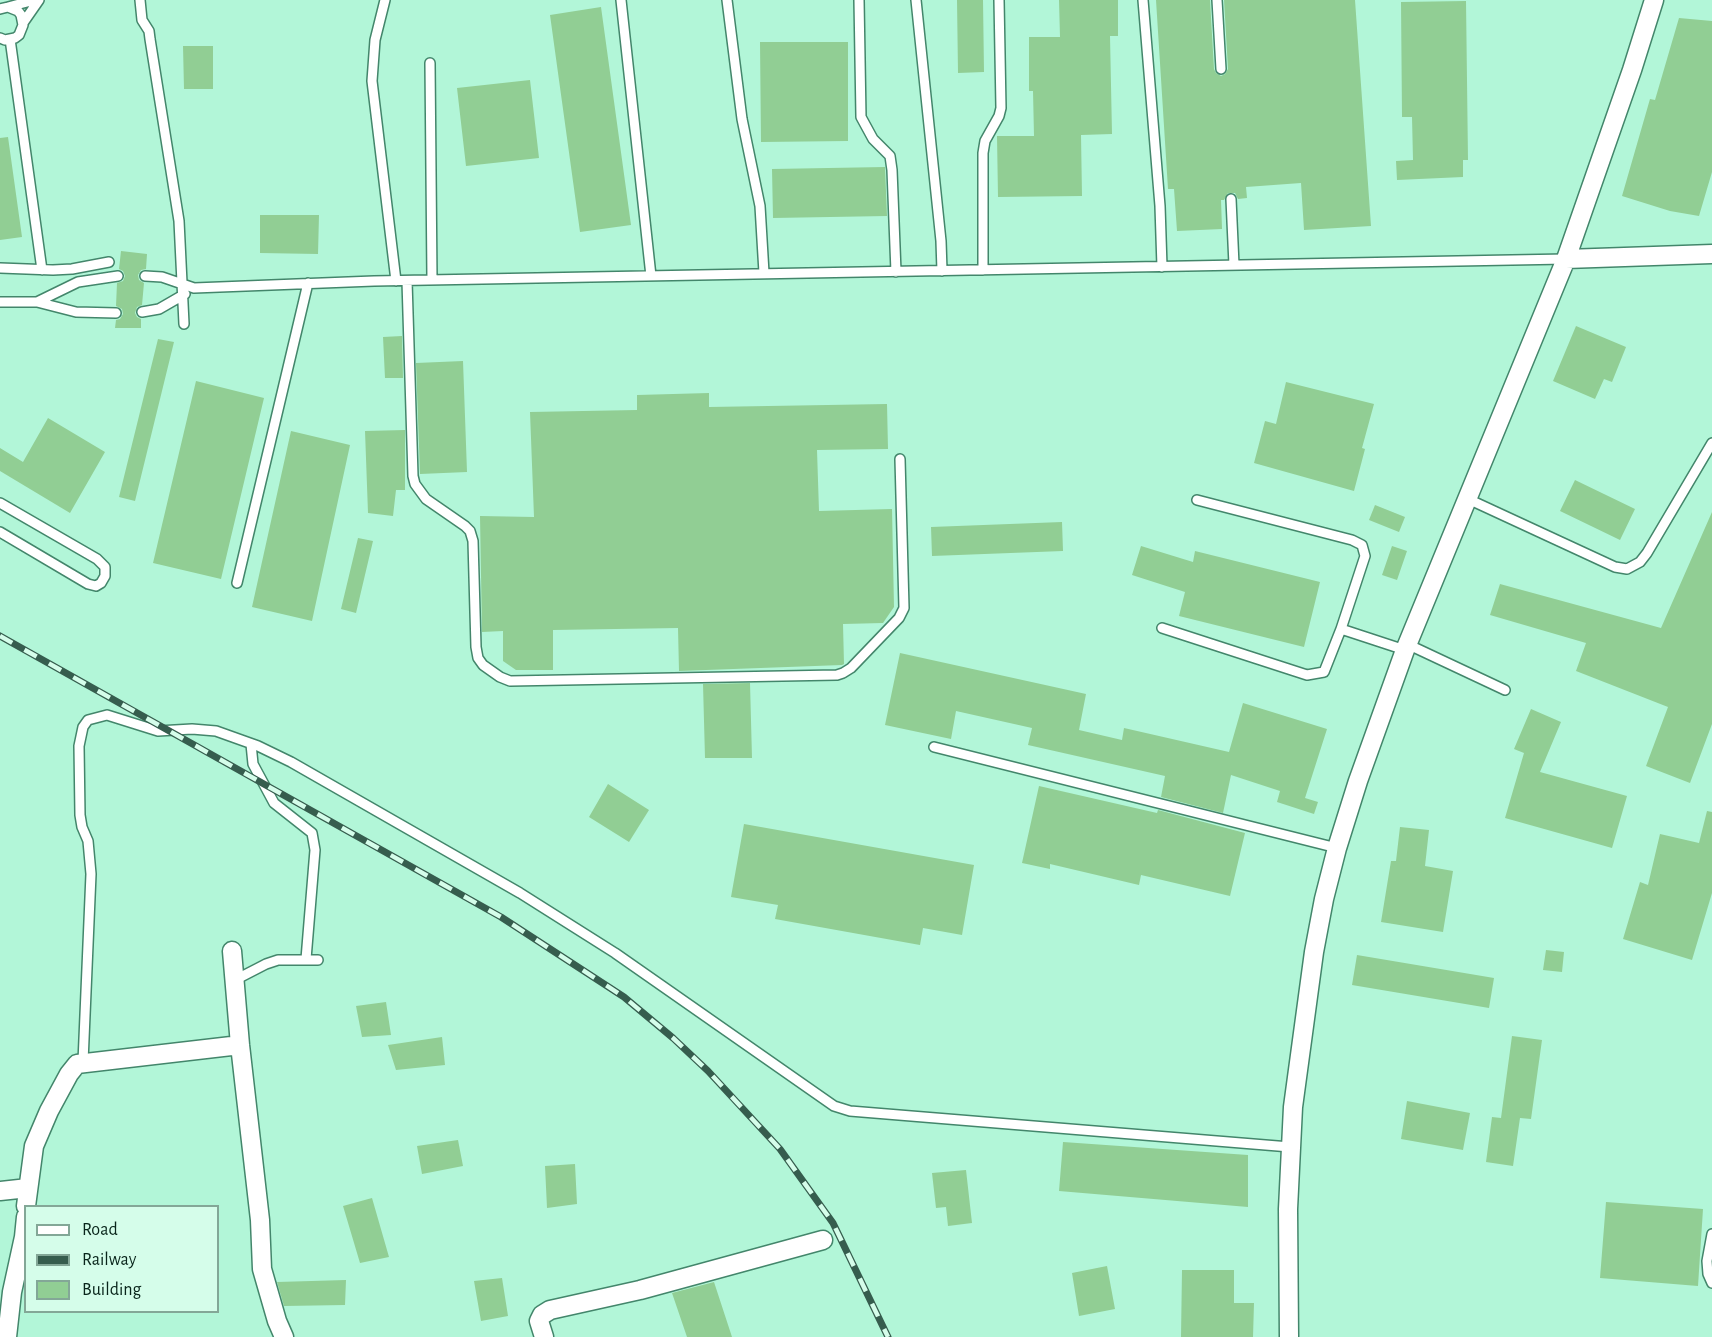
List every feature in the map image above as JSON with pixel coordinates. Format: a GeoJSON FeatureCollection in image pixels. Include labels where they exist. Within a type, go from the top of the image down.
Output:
{"type":"FeatureCollection","features":[{"type":"Feature","properties":{"kind":"street"},"geometry":{"type":"LineString","coordinates":[[1289,1337],[1288,1209],[1290,1147],[1296,1084],[1314,952],[1337,848],[1358,781],[1406,647],[1566,259],[1654,0]]}},
{"type":"Feature","properties":{"kind":"street"},"geometry":{"type":"LineString","coordinates":[[1566,259],[1712,254]]}},
{"type":"Feature","properties":{"kind":"street"},"geometry":{"type":"LineString","coordinates":[[232,951],[240,1046],[261,1220],[262,1269],[284,1337]]}},
{"type":"Feature","properties":{"kind":"street"},"geometry":{"type":"LineString","coordinates":[[0,1191],[27,1197],[34,1146],[49,1111],[77,1064],[240,1046]]}},
{"type":"Feature","properties":{"kind":"street"},"geometry":{"type":"LineString","coordinates":[[8,1337],[12,1292],[24,1237]]}},
{"type":"Feature","properties":{"kind":"street"},"geometry":{"type":"LineString","coordinates":[[543,1337],[539,1321],[542,1315],[550,1310],[640,1290],[823,1240]]}},
{"type":"Feature","properties":{"kind":"lane"},"geometry":{"type":"LineString","coordinates":[[4,8],[37,0]]}},
{"type":"Feature","properties":{"kind":"lane"},"geometry":{"type":"LineString","coordinates":[[37,0],[23,23],[19,35],[5,39],[42,270]]}},
{"type":"Feature","properties":{"kind":"lane"},"geometry":{"type":"LineString","coordinates":[[140,0],[142,20],[150,39],[179,220],[184,324]]}},
{"type":"Feature","properties":{"kind":"lane"},"geometry":{"type":"LineString","coordinates":[[385,0],[373,53],[372,81],[396,281]]}},
{"type":"Feature","properties":{"kind":"lane"},"geometry":{"type":"LineString","coordinates":[[621,0],[651,276]]}},
{"type":"Feature","properties":{"kind":"lane"},"geometry":{"type":"LineString","coordinates":[[727,0],[742,119],[760,206],[764,273]]}},
{"type":"Feature","properties":{"kind":"lane"},"geometry":{"type":"LineString","coordinates":[[859,0],[861,117],[873,139],[890,156],[896,272]]}},
{"type":"Feature","properties":{"kind":"lane"},"geometry":{"type":"LineString","coordinates":[[916,0],[941,241],[942,271]]}},
{"type":"Feature","properties":{"kind":"lane"},"geometry":{"type":"LineString","coordinates":[[982,270],[983,153],[985,141],[1001,108],[999,0]]}},
{"type":"Feature","properties":{"kind":"lane"},"geometry":{"type":"LineString","coordinates":[[1143,0],[1160,206],[1162,267]]}},
{"type":"Feature","properties":{"kind":"lane"},"geometry":{"type":"LineString","coordinates":[[1217,0],[1221,69]]}},
{"type":"Feature","properties":{"kind":"lane"},"geometry":{"type":"LineString","coordinates":[[4,8],[18,11],[23,23]]}},
{"type":"Feature","properties":{"kind":"lane"},"geometry":{"type":"LineString","coordinates":[[430,63],[432,280]]}},
{"type":"Feature","properties":{"kind":"lane"},"geometry":{"type":"LineString","coordinates":[[1231,199],[1234,265]]}},
{"type":"Feature","properties":{"kind":"lane"},"geometry":{"type":"LineString","coordinates":[[145,276],[162,277],[194,288],[432,280],[1566,259]]}},
{"type":"Feature","properties":{"kind":"lane"},"geometry":{"type":"LineString","coordinates":[[0,268],[72,269],[109,262]]}},
{"type":"Feature","properties":{"kind":"lane"},"geometry":{"type":"LineString","coordinates":[[37,302],[78,282],[118,276]]}},
{"type":"Feature","properties":{"kind":"lane"},"geometry":{"type":"LineString","coordinates":[[407,281],[415,484],[426,498],[470,531],[473,541],[478,658],[483,665],[510,681],[843,673],[851,668],[899,618],[904,608],[906,597],[900,459]]}},
{"type":"Feature","properties":{"kind":"lane"},"geometry":{"type":"LineString","coordinates":[[237,583],[308,283]]}},
{"type":"Feature","properties":{"kind":"lane"},"geometry":{"type":"LineString","coordinates":[[142,312],[159,309],[194,288]]}},
{"type":"Feature","properties":{"kind":"lane"},"geometry":{"type":"LineString","coordinates":[[0,302],[37,302],[76,312],[116,313]]}},
{"type":"Feature","properties":{"kind":"lane"},"geometry":{"type":"LineString","coordinates":[[1468,499],[1615,567],[1627,569],[1640,562],[1647,553],[1712,443]]}},
{"type":"Feature","properties":{"kind":"lane"},"geometry":{"type":"LineString","coordinates":[[1162,628],[1307,675],[1324,672],[1365,556],[1362,545],[1352,540],[1197,500]]}},
{"type":"Feature","properties":{"kind":"lane"},"geometry":{"type":"LineString","coordinates":[[0,503],[97,559],[105,567],[105,576],[96,586],[88,584],[0,532]]}},
{"type":"Feature","properties":{"kind":"lane"},"geometry":{"type":"LineString","coordinates":[[1341,629],[1406,647],[1505,690]]}},
{"type":"Feature","properties":{"kind":"lane"},"geometry":{"type":"LineString","coordinates":[[82,1062],[91,874],[88,841],[80,815],[78,746],[83,727],[88,720],[108,715],[158,731],[192,729],[216,731],[291,762],[520,893],[615,953],[834,1106],[850,1111],[1290,1147]]}},
{"type":"Feature","properties":{"kind":"lane"},"geometry":{"type":"LineString","coordinates":[[251,744],[253,764],[274,803],[312,833],[315,850],[306,959]]}},
{"type":"Feature","properties":{"kind":"lane"},"geometry":{"type":"LineString","coordinates":[[934,747],[1337,848]]}},
{"type":"Feature","properties":{"kind":"lane"},"geometry":{"type":"LineString","coordinates":[[235,980],[278,960],[318,960]]}},
{"type":"Feature","properties":{"kind":"lane"},"geometry":{"type":"LineString","coordinates":[[1712,1234],[1707,1261],[1707,1274],[1712,1283]]}},
{"type":"Feature","properties":{"kind":"building"},"geometry":{"type":"Polygon","coordinates":[[[957,0],[983,0],[984,72],[958,73],[957,0]]]}},
{"type":"Feature","properties":{"kind":"building"},"geometry":{"type":"Polygon","coordinates":[[[1059,0],[1118,0],[1118,36],[1110,36],[1112,134],[1081,135],[1082,196],[998,197],[997,136],[1034,136],[1033,91],[1029,91],[1029,37],[1060,37],[1059,0]]]}},
{"type":"Feature","properties":{"kind":"building"},"geometry":{"type":"Polygon","coordinates":[[[1156,0],[1210,0],[1214,69],[1221,76],[1228,69],[1224,0],[1355,0],[1371,226],[1304,230],[1301,183],[1246,187],[1247,198],[1238,199],[1235,193],[1228,193],[1224,200],[1221,200],[1222,229],[1177,231],[1174,189],[1168,189],[1156,0]]]}},
{"type":"Feature","properties":{"kind":"building"},"geometry":{"type":"Polygon","coordinates":[[[1466,1],[1468,160],[1463,160],[1463,177],[1397,180],[1396,161],[1413,160],[1412,117],[1402,117],[1401,2],[1466,1]]]}},
{"type":"Feature","properties":{"kind":"building"},"geometry":{"type":"Polygon","coordinates":[[[601,7],[631,225],[580,232],[550,15],[601,7]]]}},
{"type":"Feature","properties":{"kind":"building"},"geometry":{"type":"Polygon","coordinates":[[[1679,18],[1712,21],[1712,172],[1699,216],[1670,211],[1622,196],[1650,99],[1655,100],[1679,18]]]}},
{"type":"Feature","properties":{"kind":"building"},"geometry":{"type":"Polygon","coordinates":[[[760,42],[848,42],[848,141],[761,142],[760,42]]]}},
{"type":"Feature","properties":{"kind":"building"},"geometry":{"type":"Polygon","coordinates":[[[183,46],[213,46],[213,89],[184,89],[183,46]]]}},
{"type":"Feature","properties":{"kind":"building"},"geometry":{"type":"Polygon","coordinates":[[[530,80],[539,158],[466,166],[457,88],[530,80]]]}},
{"type":"Feature","properties":{"kind":"building"},"geometry":{"type":"Polygon","coordinates":[[[8,137],[22,237],[0,240],[0,138],[8,137]]]}},
{"type":"Feature","properties":{"kind":"building"},"geometry":{"type":"Polygon","coordinates":[[[885,167],[887,216],[773,218],[772,169],[885,167]]]}},
{"type":"Feature","properties":{"kind":"building"},"geometry":{"type":"Polygon","coordinates":[[[260,215],[319,215],[318,254],[260,253],[260,215]]]}},
{"type":"Feature","properties":{"kind":"building"},"geometry":{"type":"Polygon","coordinates":[[[121,251],[147,254],[146,269],[141,270],[138,275],[139,280],[144,283],[142,305],[137,307],[135,313],[141,319],[141,328],[115,328],[116,320],[120,319],[123,314],[122,309],[116,306],[117,283],[123,281],[125,276],[119,269],[121,251]]]}},
{"type":"Feature","properties":{"kind":"building"},"geometry":{"type":"Polygon","coordinates":[[[1576,326],[1626,347],[1612,382],[1604,379],[1595,399],[1553,381],[1576,326]]]}},
{"type":"Feature","properties":{"kind":"building"},"geometry":{"type":"Polygon","coordinates":[[[402,336],[403,378],[385,378],[383,337],[402,336]]]}},
{"type":"Feature","properties":{"kind":"building"},"geometry":{"type":"Polygon","coordinates":[[[158,339],[174,342],[135,501],[119,497],[158,339]]]}},
{"type":"Feature","properties":{"kind":"building"},"geometry":{"type":"Polygon","coordinates":[[[463,361],[467,472],[420,474],[416,363],[463,361]]]}},
{"type":"Feature","properties":{"kind":"building"},"geometry":{"type":"Polygon","coordinates":[[[196,381],[264,398],[221,579],[153,563],[196,381]]]}},
{"type":"Feature","properties":{"kind":"building"},"geometry":{"type":"Polygon","coordinates":[[[1286,382],[1374,404],[1362,448],[1365,449],[1354,491],[1254,463],[1265,421],[1276,424],[1286,382]]]}},
{"type":"Feature","properties":{"kind":"building"},"geometry":{"type":"Polygon","coordinates":[[[709,393],[709,407],[887,404],[888,449],[817,450],[819,511],[892,509],[894,607],[883,623],[843,624],[844,664],[842,665],[679,671],[678,628],[553,630],[553,670],[516,670],[503,661],[503,631],[482,632],[480,516],[534,517],[530,412],[637,410],[637,395],[709,393]]]}},
{"type":"Feature","properties":{"kind":"building"},"geometry":{"type":"Polygon","coordinates":[[[48,418],[105,452],[70,513],[0,471],[0,448],[23,462],[48,418]]]}},
{"type":"Feature","properties":{"kind":"building"},"geometry":{"type":"Polygon","coordinates":[[[405,430],[405,490],[396,490],[393,516],[368,513],[365,431],[405,430]]]}},
{"type":"Feature","properties":{"kind":"building"},"geometry":{"type":"Polygon","coordinates":[[[291,431],[350,445],[312,621],[252,607],[291,431]]]}},
{"type":"Feature","properties":{"kind":"building"},"geometry":{"type":"Polygon","coordinates":[[[1575,480],[1635,509],[1620,540],[1560,511],[1575,480]]]}},
{"type":"Feature","properties":{"kind":"building"},"geometry":{"type":"Polygon","coordinates":[[[1375,505],[1405,517],[1399,532],[1369,520],[1375,505]]]}},
{"type":"Feature","properties":{"kind":"building"},"geometry":{"type":"Polygon","coordinates":[[[1712,512],[1712,724],[1690,783],[1646,766],[1668,707],[1576,671],[1586,643],[1490,615],[1500,584],[1661,628],[1712,512]]]}},
{"type":"Feature","properties":{"kind":"building"},"geometry":{"type":"Polygon","coordinates":[[[1062,522],[1063,551],[932,556],[931,527],[1062,522]]]}},
{"type":"Feature","properties":{"kind":"building"},"geometry":{"type":"Polygon","coordinates":[[[358,538],[373,541],[356,613],[341,609],[358,538]]]}},
{"type":"Feature","properties":{"kind":"building"},"geometry":{"type":"Polygon","coordinates":[[[1141,546],[1193,562],[1195,551],[1320,582],[1304,647],[1179,616],[1185,592],[1132,575],[1141,546]]]}},
{"type":"Feature","properties":{"kind":"building"},"geometry":{"type":"Polygon","coordinates":[[[1392,546],[1407,551],[1397,580],[1382,575],[1392,546]]]}},
{"type":"Feature","properties":{"kind":"building"},"geometry":{"type":"Polygon","coordinates":[[[900,653],[1086,694],[1079,730],[1122,740],[1124,728],[1229,752],[1243,703],[1327,729],[1305,798],[1318,802],[1314,814],[1277,802],[1280,791],[1231,775],[1223,813],[1161,797],[1165,776],[1028,745],[1032,728],[956,711],[951,739],[885,725],[900,653]]]}},
{"type":"Feature","properties":{"kind":"building"},"geometry":{"type":"Polygon","coordinates":[[[750,683],[752,758],[705,758],[703,684],[750,683]]]}},
{"type":"Feature","properties":{"kind":"building"},"geometry":{"type":"Polygon","coordinates":[[[1531,709],[1561,722],[1540,772],[1627,796],[1612,848],[1505,818],[1524,753],[1514,749],[1531,709]]]}},
{"type":"Feature","properties":{"kind":"building"},"geometry":{"type":"Polygon","coordinates":[[[608,784],[649,810],[629,842],[589,817],[608,784]]]}},
{"type":"Feature","properties":{"kind":"building"},"geometry":{"type":"Polygon","coordinates":[[[1039,786],[1157,813],[1158,810],[1245,833],[1230,896],[1141,875],[1139,885],[1050,864],[1050,869],[1022,863],[1039,786]]]}},
{"type":"Feature","properties":{"kind":"building"},"geometry":{"type":"Polygon","coordinates":[[[1707,811],[1712,812],[1712,893],[1692,960],[1623,939],[1640,882],[1648,885],[1660,834],[1699,843],[1707,811]]]}},
{"type":"Feature","properties":{"kind":"building"},"geometry":{"type":"Polygon","coordinates":[[[744,824],[974,865],[962,935],[923,928],[920,945],[775,919],[778,905],[731,897],[744,824]]]}},
{"type":"Feature","properties":{"kind":"building"},"geometry":{"type":"Polygon","coordinates":[[[1400,827],[1429,830],[1425,866],[1453,871],[1443,932],[1381,922],[1391,861],[1396,861],[1400,827]]]}},
{"type":"Feature","properties":{"kind":"building"},"geometry":{"type":"Polygon","coordinates":[[[1546,950],[1564,952],[1562,972],[1543,970],[1546,950]]]}},
{"type":"Feature","properties":{"kind":"building"},"geometry":{"type":"Polygon","coordinates":[[[1357,955],[1494,978],[1489,1008],[1352,985],[1357,955]]]}},
{"type":"Feature","properties":{"kind":"building"},"geometry":{"type":"Polygon","coordinates":[[[386,1002],[391,1035],[362,1037],[356,1006],[386,1002]]]}},
{"type":"Feature","properties":{"kind":"building"},"geometry":{"type":"Polygon","coordinates":[[[1512,1036],[1542,1040],[1531,1119],[1520,1118],[1513,1166],[1486,1162],[1492,1117],[1501,1118],[1512,1036]]]}},
{"type":"Feature","properties":{"kind":"building"},"geometry":{"type":"Polygon","coordinates":[[[442,1037],[445,1065],[396,1070],[388,1045],[442,1037]]]}},
{"type":"Feature","properties":{"kind":"building"},"geometry":{"type":"Polygon","coordinates":[[[1407,1101],[1470,1113],[1463,1150],[1401,1139],[1407,1101]]]}},
{"type":"Feature","properties":{"kind":"building"},"geometry":{"type":"Polygon","coordinates":[[[458,1140],[463,1166],[422,1174],[417,1146],[458,1140]]]}},
{"type":"Feature","properties":{"kind":"building"},"geometry":{"type":"Polygon","coordinates":[[[1063,1142],[1248,1155],[1248,1207],[1059,1191],[1063,1142]]]}},
{"type":"Feature","properties":{"kind":"building"},"geometry":{"type":"Polygon","coordinates":[[[575,1164],[577,1204],[547,1208],[545,1166],[575,1164]]]}},
{"type":"Feature","properties":{"kind":"building"},"geometry":{"type":"Polygon","coordinates":[[[966,1170],[972,1223],[948,1226],[946,1207],[936,1208],[932,1173],[966,1170]]]}},
{"type":"Feature","properties":{"kind":"building"},"geometry":{"type":"Polygon","coordinates":[[[372,1198],[389,1257],[360,1263],[343,1206],[372,1198]]]}},
{"type":"Feature","properties":{"kind":"building"},"geometry":{"type":"Polygon","coordinates":[[[1606,1202],[1703,1209],[1698,1286],[1600,1278],[1606,1202]]]}},
{"type":"Feature","properties":{"kind":"building"},"geometry":{"type":"Polygon","coordinates":[[[1107,1266],[1115,1309],[1079,1316],[1072,1273],[1107,1266]]]}},
{"type":"Feature","properties":{"kind":"building"},"geometry":{"type":"Polygon","coordinates":[[[1182,1270],[1234,1270],[1234,1303],[1254,1303],[1253,1337],[1181,1337],[1182,1270]]]}},
{"type":"Feature","properties":{"kind":"building"},"geometry":{"type":"Polygon","coordinates":[[[502,1278],[508,1316],[481,1321],[474,1281],[502,1278]]]}},
{"type":"Feature","properties":{"kind":"building"},"geometry":{"type":"Polygon","coordinates":[[[346,1280],[345,1305],[284,1306],[277,1282],[346,1280]]]}},
{"type":"Feature","properties":{"kind":"building"},"geometry":{"type":"Polygon","coordinates":[[[714,1282],[732,1337],[687,1337],[672,1293],[714,1282]]]}},
{"type":"Feature","properties":{"kind":"railway"},"geometry":{"type":"LineString","coordinates":[[0,636],[501,917],[624,997],[708,1071],[780,1149],[833,1223],[888,1337]]}}]}
